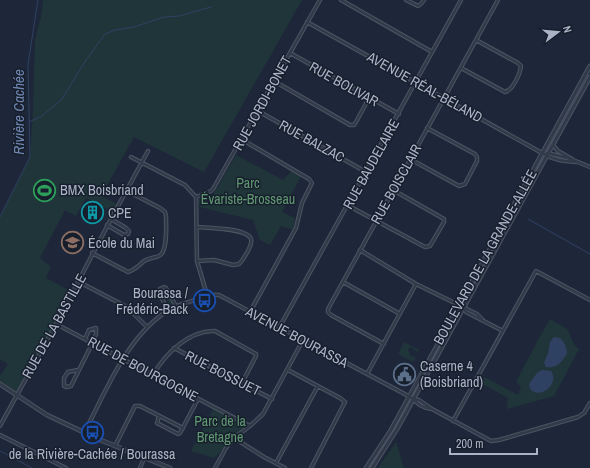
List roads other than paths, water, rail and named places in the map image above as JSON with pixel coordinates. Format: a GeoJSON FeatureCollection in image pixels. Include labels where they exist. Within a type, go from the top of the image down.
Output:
{"type":"FeatureCollection","features":[{"type":"Feature","properties":{"kind":"street","name":"RUE JORDI-BONET"},"geometry":{"type":"LineString","coordinates":[[196,198],[213,189],[320,0]]}},
{"type":"Feature","properties":{"kind":"street"},"geometry":{"type":"LineString","coordinates":[[341,0],[432,52]]}},
{"type":"Feature","properties":{"kind":"street"},"geometry":{"type":"LineString","coordinates":[[406,0],[418,6],[424,0]]}},
{"type":"Feature","properties":{"kind":"street","name":"RUE BAUDELAIRE"},"geometry":{"type":"LineString","coordinates":[[279,328],[461,0]]}},
{"type":"Feature","properties":{"kind":"street","name":"RUE BOISCLAIR"},"geometry":{"type":"LineString","coordinates":[[384,344],[328,312],[328,309],[498,0]]}},
{"type":"Feature","properties":{"kind":"street","name":"AVENUE RÉAL-BÉLAND"},"geometry":{"type":"LineString","coordinates":[[307,22],[548,155]]}},
{"type":"Feature","properties":{"kind":"street"},"geometry":{"type":"LineString","coordinates":[[461,68],[505,92],[510,90],[521,69],[521,66],[518,62],[476,40]]}},
{"type":"Feature","properties":{"kind":"street","name":"RUE BOLIVAR"},"geometry":{"type":"LineString","coordinates":[[290,53],[399,114]]}},
{"type":"Feature","properties":{"kind":"street","name":"BOULEVARD DE LA GRANDE-ALLÉE"},"geometry":{"type":"LineString","coordinates":[[366,468],[388,435],[590,66]]}},
{"type":"Feature","properties":{"kind":"street","name":"BOULEVARD DE LA GRANDE-ALLÉE"},"geometry":{"type":"LineString","coordinates":[[372,468],[414,399],[590,77]]}},
{"type":"Feature","properties":{"kind":"street"},"geometry":{"type":"LineString","coordinates":[[274,82],[350,125],[354,125],[369,98]]}},
{"type":"Feature","properties":{"kind":"street","name":"RUE BALZAC"},"geometry":{"type":"LineString","coordinates":[[258,111],[366,172]]}},
{"type":"Feature","properties":{"kind":"street"},"geometry":{"type":"LineString","coordinates":[[410,159],[459,186],[463,186],[465,184],[477,161],[475,154],[427,128]]}},
{"type":"Feature","properties":{"kind":"street"},"geometry":{"type":"LineString","coordinates":[[241,140],[309,179],[312,183],[302,203],[296,228],[250,312]]}},
{"type":"Feature","properties":{"kind":"street"},"geometry":{"type":"LineString","coordinates":[[553,145],[558,151],[576,162],[590,167]]}},
{"type":"Feature","properties":{"kind":"street","name":"RUE DE LA BASTILLE"},"geometry":{"type":"LineString","coordinates":[[0,426],[79,282],[110,219],[148,151]]}},
{"type":"Feature","properties":{"kind":"street"},"geometry":{"type":"LineString","coordinates":[[548,155],[557,160],[576,162]]}},
{"type":"Feature","properties":{"kind":"street"},"geometry":{"type":"LineString","coordinates":[[131,157],[185,185],[196,198],[197,261],[207,296]]}},
{"type":"Feature","properties":{"kind":"street"},"geometry":{"type":"LineString","coordinates":[[347,205],[428,248],[444,222],[444,219],[393,190]]}},
{"type":"Feature","properties":{"kind":"street"},"geometry":{"type":"LineString","coordinates":[[92,254],[128,272],[134,270],[145,261],[160,256],[163,253],[165,247],[165,212],[127,191]]}},
{"type":"Feature","properties":{"kind":"street"},"geometry":{"type":"LineString","coordinates":[[107,225],[124,235],[128,234],[129,231],[126,228],[110,219]]}},
{"type":"Feature","properties":{"kind":"street"},"geometry":{"type":"LineString","coordinates":[[197,227],[234,230],[248,236],[251,239],[251,244],[239,264],[236,265],[214,260],[197,261]]}},
{"type":"Feature","properties":{"kind":"street"},"geometry":{"type":"LineString","coordinates":[[360,250],[416,284],[503,331]]}},
{"type":"Feature","properties":{"kind":"street"},"geometry":{"type":"LineString","coordinates":[[453,421],[536,271],[590,300]]}},
{"type":"Feature","properties":{"kind":"street"},"geometry":{"type":"LineString","coordinates":[[79,282],[127,307],[146,327]]}},
{"type":"Feature","properties":{"kind":"street"},"geometry":{"type":"LineString","coordinates":[[342,282],[400,314]]}},
{"type":"Feature","properties":{"kind":"street"},"geometry":{"type":"LineString","coordinates":[[367,374],[416,284]]}},
{"type":"Feature","properties":{"kind":"street"},"geometry":{"type":"LineString","coordinates":[[168,310],[160,295],[160,289],[166,288],[176,306]]}},
{"type":"Feature","properties":{"kind":"street","name":"AVENUE BOURASSA"},"geometry":{"type":"LineString","coordinates":[[84,433],[123,359],[133,343],[146,327],[168,310],[176,306],[207,296],[219,294],[279,328],[427,405],[488,440],[496,441],[580,416],[585,412],[590,403]]}},
{"type":"Feature","properties":{"kind":"street","name":"RUE DE BOURGOGNE"},"geometry":{"type":"LineString","coordinates":[[56,324],[250,426]]}},
{"type":"Feature","properties":{"kind":"street"},"geometry":{"type":"LineString","coordinates":[[78,370],[68,372],[64,378],[64,386],[71,386],[92,344],[96,334],[96,328],[89,330],[85,339]]}},
{"type":"Feature","properties":{"kind":"street"},"geometry":{"type":"LineString","coordinates":[[153,375],[160,363],[174,348],[190,338],[202,333],[215,331],[256,354],[242,383]]}},
{"type":"Feature","properties":{"kind":"street"},"geometry":{"type":"LineString","coordinates":[[215,468],[226,448],[234,438],[263,414],[303,340]]}},
{"type":"Feature","properties":{"kind":"street","name":"RUE BOSSUET"},"geometry":{"type":"LineString","coordinates":[[174,348],[272,399]]}},
{"type":"Feature","properties":{"kind":"street"},"geometry":{"type":"LineString","coordinates":[[288,370],[345,402],[311,468]]}},
{"type":"Feature","properties":{"kind":"street"},"geometry":{"type":"LineString","coordinates":[[0,384],[16,396],[47,415],[84,433],[170,468]]}},
{"type":"Feature","properties":{"kind":"street"},"geometry":{"type":"LineString","coordinates":[[276,463],[318,386]]}},
{"type":"Feature","properties":{"kind":"street"},"geometry":{"type":"LineString","coordinates":[[160,416],[157,423],[178,434],[183,428],[198,399]]}},
{"type":"Feature","properties":{"kind":"street"},"geometry":{"type":"LineString","coordinates":[[115,446],[135,406],[140,406],[183,428]]}},
{"type":"Feature","properties":{"kind":"street"},"geometry":{"type":"LineString","coordinates":[[0,435],[66,468]]}},
{"type":"Feature","properties":{"kind":"street"},"geometry":{"type":"LineString","coordinates":[[234,438],[285,468]]}},
{"type":"Feature","properties":{"kind":"street"},"geometry":{"type":"LineString","coordinates":[[140,468],[144,458]]}},
{"type":"Feature","properties":{"kind":"water"},"geometry":{"type":"Polygon","coordinates":[[[554,337],[560,338],[566,348],[567,354],[556,366],[546,367],[544,363],[550,342],[554,337]]]}},
{"type":"Feature","properties":{"kind":"water"},"geometry":{"type":"Polygon","coordinates":[[[542,370],[551,371],[553,381],[548,389],[543,392],[534,392],[530,389],[529,384],[537,373],[542,370]]]}},
{"type":"Feature","properties":{"kind":"waterway","name":"Rivière Cachée"},"geometry":{"type":"LineString","coordinates":[[0,217],[30,157],[28,64],[38,0]]}},
{"type":"Feature","properties":{"kind":"waterway"},"geometry":{"type":"LineString","coordinates":[[29,122],[42,116],[62,99],[86,60],[105,34],[115,30],[134,27],[164,17],[179,16],[211,7]]}},
{"type":"Feature","properties":{"kind":"waterway"},"geometry":{"type":"LineString","coordinates":[[528,219],[590,254]]}},
{"type":"Feature","properties":{"kind":"waterway","name":"Rivière Cachée"},"geometry":{"type":"LineString","coordinates":[[0,451],[32,468]]}},
{"type":"Feature","properties":{"kind":"place","name":"BMX Boisbriand"},"geometry":{"type":"Point","coordinates":[44,190]}},
{"type":"Feature","properties":{"kind":"place","name":"CPE"},"geometry":{"type":"Point","coordinates":[92,213]}},
{"type":"Feature","properties":{"kind":"place","name":"École du Mai"},"geometry":{"type":"Point","coordinates":[72,243]}},
{"type":"Feature","properties":{"kind":"place","name":"Bourassa / Frédéric-Back"},"geometry":{"type":"Point","coordinates":[204,301]}},
{"type":"Feature","properties":{"kind":"place","name":"Caserne 4 (Boisbriand)"},"geometry":{"type":"Point","coordinates":[404,374]}},
{"type":"Feature","properties":{"kind":"place","name":"de la Rivière-Cachée / Bourassa"},"geometry":{"type":"Point","coordinates":[92,432]}},
{"type":"Feature","properties":{"kind":"park label","name":"Parc Évariste-Brosseau"},"geometry":{"type":"Point","coordinates":[248,192]}},
{"type":"Feature","properties":{"kind":"park label","name":"Parc de la Bretagne"},"geometry":{"type":"Point","coordinates":[220,430]}}]}
